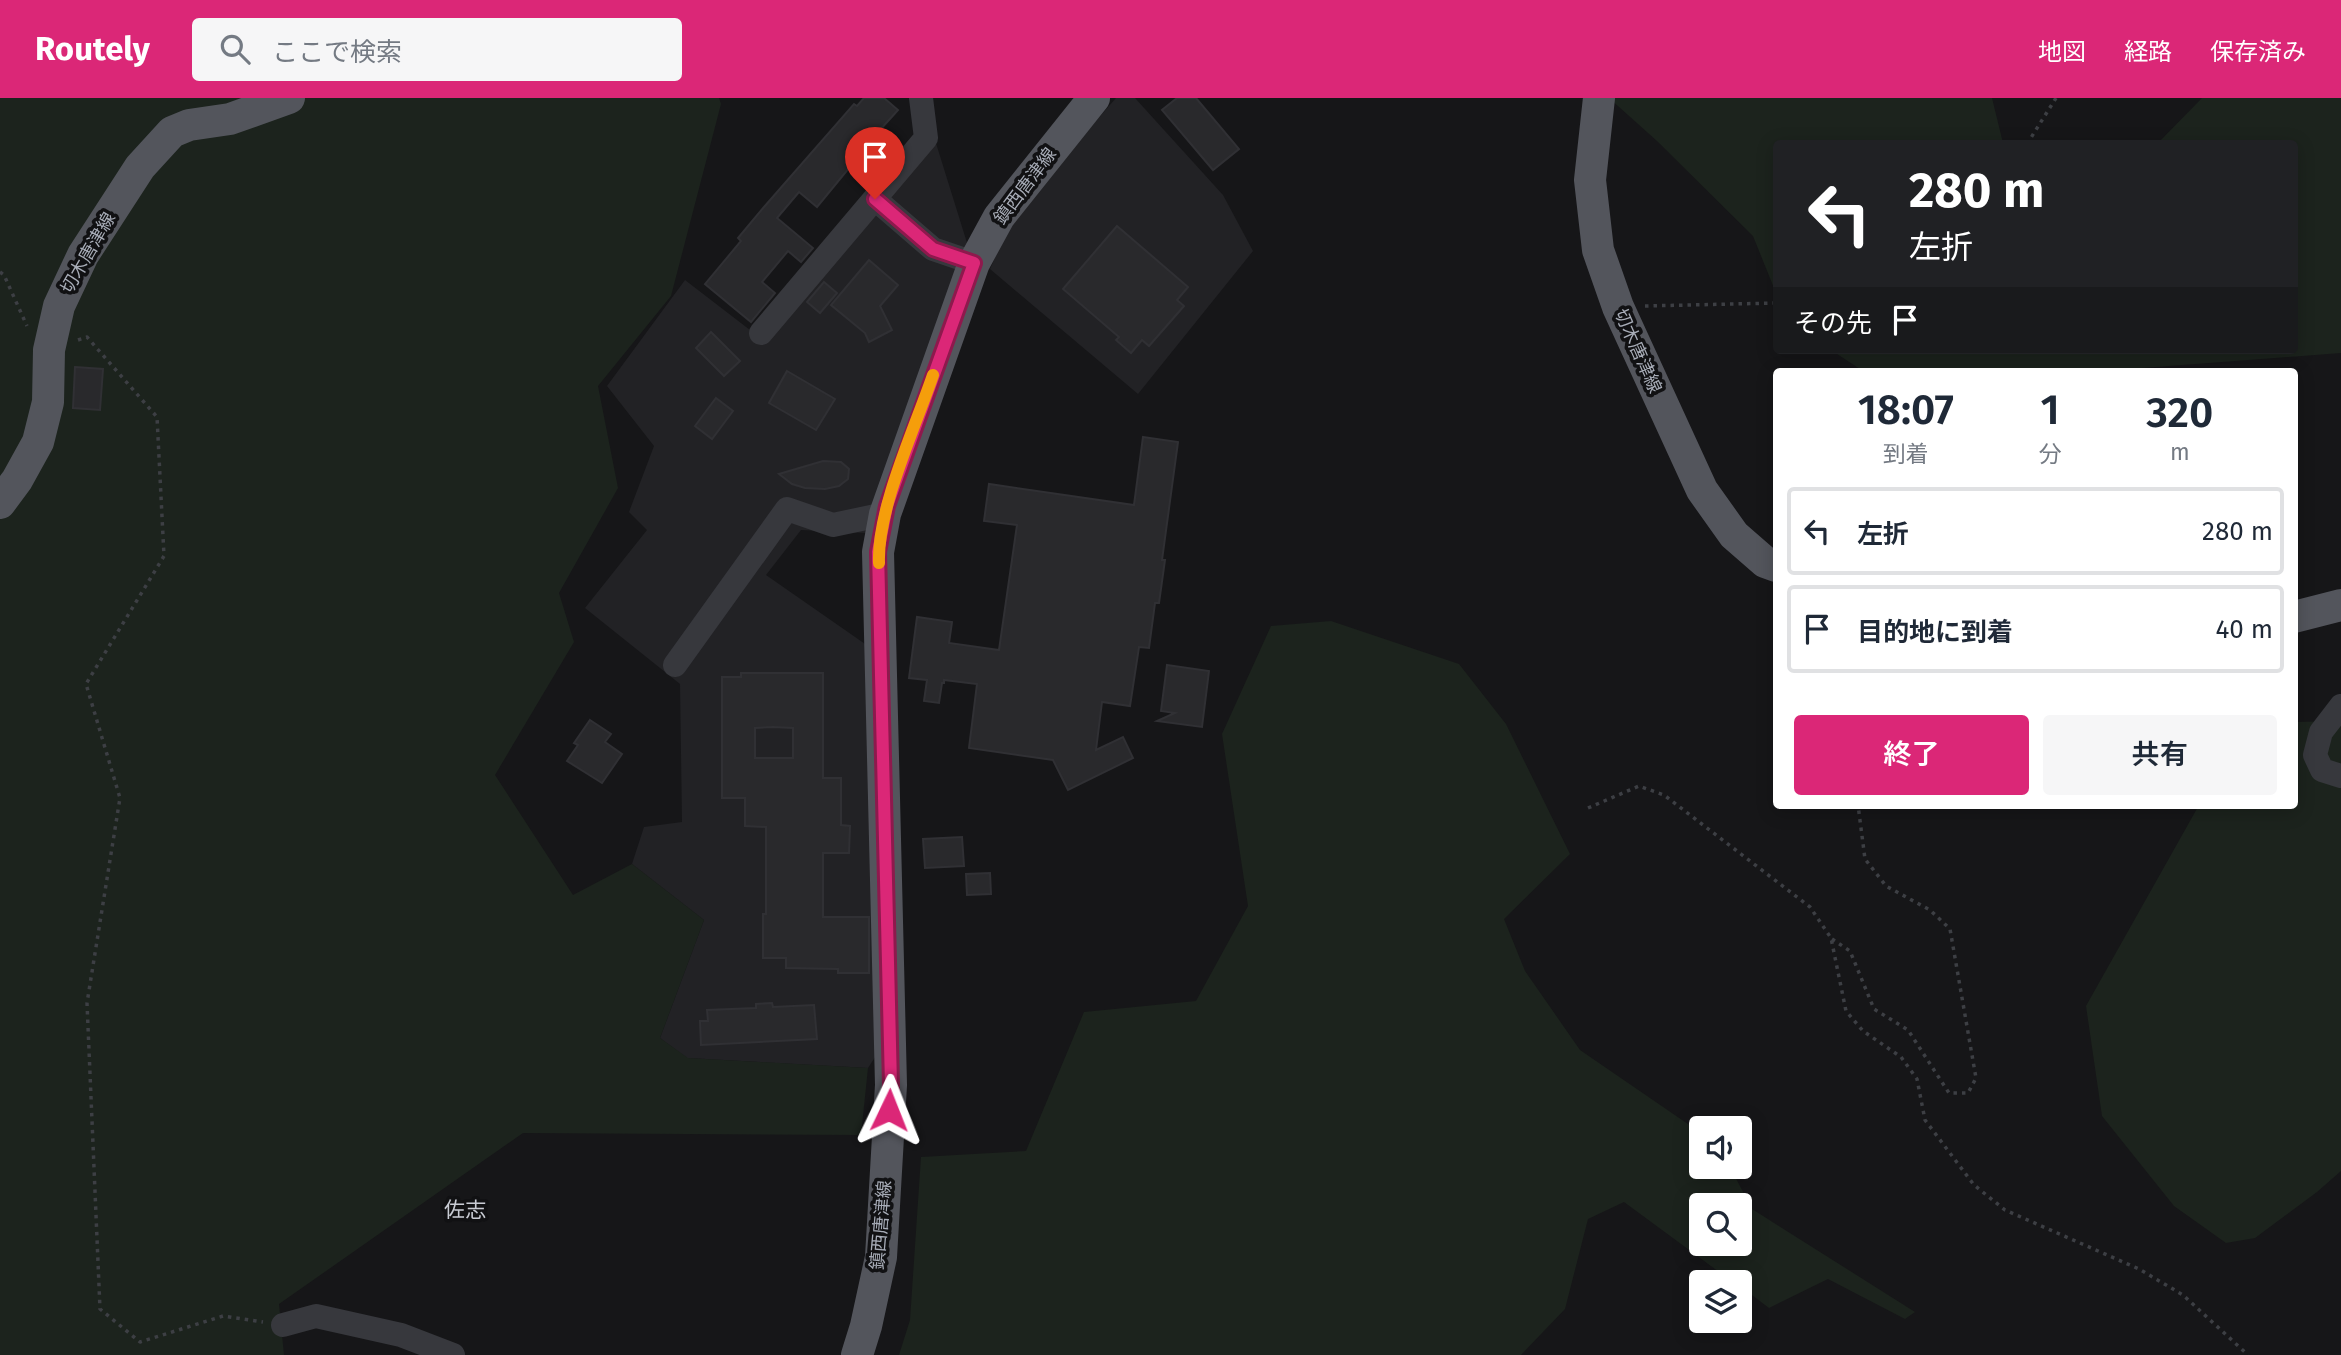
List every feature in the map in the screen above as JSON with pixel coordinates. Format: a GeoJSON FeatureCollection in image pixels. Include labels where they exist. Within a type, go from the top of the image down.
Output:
{"type":"FeatureCollection","features":[{"type":"Feature","properties":{"kind":"main road","name":"切木唐津線"},"geometry":{"type":"LineString","coordinates":[[0,503],[17,480],[38,442],[48,402],[49,350],[58,306],[83,256],[140,167],[172,132],[190,125],[230,119],[289,98]]}},
{"type":"Feature","properties":{"kind":"main road","name":"鎮西唐津線"},"geometry":{"type":"LineString","coordinates":[[857,1355],[881,1257],[891,1085],[878,552],[885,514],[974,263],[999,217],[1094,98]]}},
{"type":"Feature","properties":{"kind":"main road","name":"切木唐津線"},"geometry":{"type":"LineString","coordinates":[[1599,98],[1590,180],[1598,250],[1618,307],[1702,490],[1734,535],[1765,562],[1773,565]]}},
{"type":"Feature","properties":{"kind":"main road"},"geometry":{"type":"LineString","coordinates":[[2298,616],[2341,605]]}},
{"type":"Feature","properties":{"kind":"street"},"geometry":{"type":"LineString","coordinates":[[761,333],[926,138],[921,98]]}},
{"type":"Feature","properties":{"kind":"street"},"geometry":{"type":"LineString","coordinates":[[875,199],[933,249],[974,263]]}},
{"type":"Feature","properties":{"kind":"street"},"geometry":{"type":"LineString","coordinates":[[675,665],[787,509],[833,525],[885,514]]}},
{"type":"Feature","properties":{"kind":"street"},"geometry":{"type":"LineString","coordinates":[[2341,706],[2321,732],[2315,755],[2322,770],[2341,776]]}},
{"type":"Feature","properties":{"kind":"street"},"geometry":{"type":"LineString","coordinates":[[283,1325],[316,1316],[401,1335],[453,1355]]}},
{"type":"Feature","properties":{"kind":"path"},"geometry":{"type":"LineString","coordinates":[[2030,140],[2056,98]]}},
{"type":"Feature","properties":{"kind":"path"},"geometry":{"type":"LineString","coordinates":[[0,272],[4,275],[30,332],[49,350],[87,337],[156,416],[164,556],[86,684],[120,798],[87,1003],[100,1310],[140,1342],[223,1316],[283,1325]]}},
{"type":"Feature","properties":{"kind":"path"},"geometry":{"type":"LineString","coordinates":[[1618,307],[1773,303]]}},
{"type":"Feature","properties":{"kind":"path"},"geometry":{"type":"LineString","coordinates":[[1588,808],[1639,786],[1664,795],[1810,907],[1831,938],[1850,951],[1874,1009],[1908,1030],[1949,1093],[1968,1093],[1976,1078],[1950,929],[1930,910],[1886,886],[1865,859],[1859,809]]}},
{"type":"Feature","properties":{"kind":"path"},"geometry":{"type":"LineString","coordinates":[[1831,938],[1846,1011],[1863,1031],[1901,1057],[1917,1079],[1925,1120],[1974,1185],[2005,1210],[2139,1269],[2183,1295],[2248,1355]]}},
{"type":"Feature","properties":{"kind":"shaded area"},"geometry":{"type":"Polygon","coordinates":[[[0,98],[719,98],[721,104],[671,296],[598,386],[618,488],[559,593],[574,642],[495,775],[573,895],[632,864],[704,920],[660,1038],[688,1058],[868,1068],[861,1135],[523,1133],[279,1304],[284,1355],[0,1355],[0,98]]]}},
{"type":"Feature","properties":{"kind":"shaded area"},"geometry":{"type":"Polygon","coordinates":[[[1116,98],[1135,98],[1223,195],[1253,251],[1138,394],[990,269],[1014,214],[1116,98]]]}},
{"type":"Feature","properties":{"kind":"shaded area"},"geometry":{"type":"Polygon","coordinates":[[[1609,98],[1992,98],[2002,140],[1773,140],[1773,286],[1753,236],[1657,141],[1609,98]]]}},
{"type":"Feature","properties":{"kind":"shaded area"},"geometry":{"type":"Polygon","coordinates":[[[2202,98],[2341,98],[2341,353],[2143,368],[1858,368],[1837,354],[2298,354],[2298,140],[2161,140],[2202,98]]]}},
{"type":"Feature","properties":{"kind":"shaded area"},"geometry":{"type":"Polygon","coordinates":[[[935,140],[968,246],[866,533],[801,530],[766,575],[868,646],[879,1051],[868,1068],[687,1058],[660,1038],[704,920],[632,864],[644,827],[682,822],[680,684],[585,608],[647,530],[629,512],[654,446],[607,386],[685,280],[763,340],[935,140]]]}},
{"type":"Feature","properties":{"kind":"shaded area"},"geometry":{"type":"Polygon","coordinates":[[[1331,621],[1459,664],[1506,724],[1570,854],[1504,919],[1525,971],[1580,1050],[1689,1125],[1689,1179],[1736,1179],[1744,1193],[1689,1193],[1689,1250],[1624,1202],[1588,1219],[1565,1309],[1521,1355],[899,1355],[910,1320],[921,1157],[1026,1151],[1084,1012],[1196,1001],[1248,906],[1222,734],[1271,626],[1331,621]]]}},
{"type":"Feature","properties":{"kind":"shaded area"},"geometry":{"type":"Polygon","coordinates":[[[2341,721],[2341,1171],[2255,1238],[2226,1243],[2174,1206],[2102,1116],[2086,1006],[2197,809],[2298,809],[2298,722],[2341,721]]]}},
{"type":"Feature","properties":{"kind":"shaded area"},"geometry":{"type":"Polygon","coordinates":[[[1752,1209],[1915,1312],[1905,1319],[1828,1279],[1769,1308],[1752,1295],[1752,1270],[1716,1270],[1697,1256],[1752,1256],[1752,1209]]]}},
{"type":"Feature","properties":{"kind":"building"},"geometry":{"type":"Polygon","coordinates":[[[864,98],[884,98],[898,110],[870,141],[874,145],[852,171],[849,168],[817,207],[799,192],[777,218],[813,248],[801,262],[788,251],[762,282],[775,293],[751,322],[705,284],[741,241],[738,238],[764,207],[854,104],[857,106],[864,98]]]}},
{"type":"Feature","properties":{"kind":"building"},"geometry":{"type":"Polygon","coordinates":[[[1177,98],[1196,98],[1239,149],[1213,170],[1162,110],[1177,98]]]}},
{"type":"Feature","properties":{"kind":"building"},"geometry":{"type":"Polygon","coordinates":[[[1117,226],[1188,287],[1177,300],[1184,306],[1149,346],[1142,340],[1131,353],[1116,340],[1119,337],[1063,289],[1117,226]]]}},
{"type":"Feature","properties":{"kind":"building"},"geometry":{"type":"Polygon","coordinates":[[[869,260],[898,285],[880,306],[892,330],[869,342],[865,333],[831,305],[869,260]]]}},
{"type":"Feature","properties":{"kind":"building"},"geometry":{"type":"Polygon","coordinates":[[[824,282],[837,293],[820,313],[807,302],[824,282]]]}},
{"type":"Feature","properties":{"kind":"building"},"geometry":{"type":"Polygon","coordinates":[[[711,332],[740,361],[724,376],[696,348],[711,332]]]}},
{"type":"Feature","properties":{"kind":"building"},"geometry":{"type":"Polygon","coordinates":[[[75,367],[103,369],[100,410],[73,408],[75,367]]]}},
{"type":"Feature","properties":{"kind":"building"},"geometry":{"type":"Polygon","coordinates":[[[787,371],[835,399],[816,430],[769,403],[787,371]]]}},
{"type":"Feature","properties":{"kind":"building"},"geometry":{"type":"Polygon","coordinates":[[[716,398],[733,411],[712,439],[695,426],[716,398]]]}},
{"type":"Feature","properties":{"kind":"building"},"geometry":{"type":"Polygon","coordinates":[[[1143,437],[1178,442],[1159,603],[1155,603],[1149,648],[1139,647],[1130,706],[1102,702],[1096,750],[1123,737],[1133,758],[1068,790],[1053,760],[969,748],[977,684],[944,680],[939,703],[924,701],[927,680],[909,678],[917,617],[952,622],[949,643],[999,650],[1017,525],[984,521],[989,484],[1134,505],[1143,437]]]}},
{"type":"Feature","properties":{"kind":"building"},"geometry":{"type":"Polygon","coordinates":[[[823,461],[841,462],[849,469],[848,479],[839,486],[825,489],[805,488],[792,484],[779,474],[823,461]]]}},
{"type":"Feature","properties":{"kind":"building"},"geometry":{"type":"Polygon","coordinates":[[[1167,665],[1209,671],[1202,727],[1157,721],[1175,713],[1161,711],[1167,665]]]}},
{"type":"Feature","properties":{"kind":"building"},"geometry":{"type":"Polygon","coordinates":[[[741,673],[823,673],[823,778],[841,778],[841,825],[850,826],[849,853],[823,853],[823,917],[869,917],[869,973],[838,973],[838,969],[786,968],[786,958],[763,958],[766,827],[745,826],[745,798],[722,798],[722,677],[741,677],[741,673]],[[755,728],[755,758],[793,758],[793,728],[755,728]]]}},
{"type":"Feature","properties":{"kind":"building"},"geometry":{"type":"Polygon","coordinates":[[[590,720],[611,734],[605,742],[622,754],[602,783],[567,761],[578,745],[574,743],[590,720]]]}},
{"type":"Feature","properties":{"kind":"building"},"geometry":{"type":"Polygon","coordinates":[[[962,837],[964,866],[925,868],[923,839],[962,837]]]}},
{"type":"Feature","properties":{"kind":"building"},"geometry":{"type":"Polygon","coordinates":[[[990,873],[991,894],[967,895],[966,874],[990,873]]]}},
{"type":"Feature","properties":{"kind":"building"},"geometry":{"type":"Polygon","coordinates":[[[772,1003],[773,1007],[814,1005],[817,1039],[701,1045],[700,1021],[708,1021],[707,1010],[756,1008],[756,1004],[772,1003]]]}},
{"type":"Feature","properties":{"kind":"slow traffic"},"geometry":{"type":"LineString","coordinates":[[879,563],[878,552],[887,506],[933,375]]}},
{"type":"Feature","properties":{"kind":"district","name":"佐志"},"geometry":{"type":"Point","coordinates":[465,1210]}},
{"type":"Feature","properties":{"kind":"route"},"geometry":{"type":"LineString","coordinates":[[875,199],[933,249],[974,263],[887,506],[878,552],[891,1085],[889,1110]]}}]}
